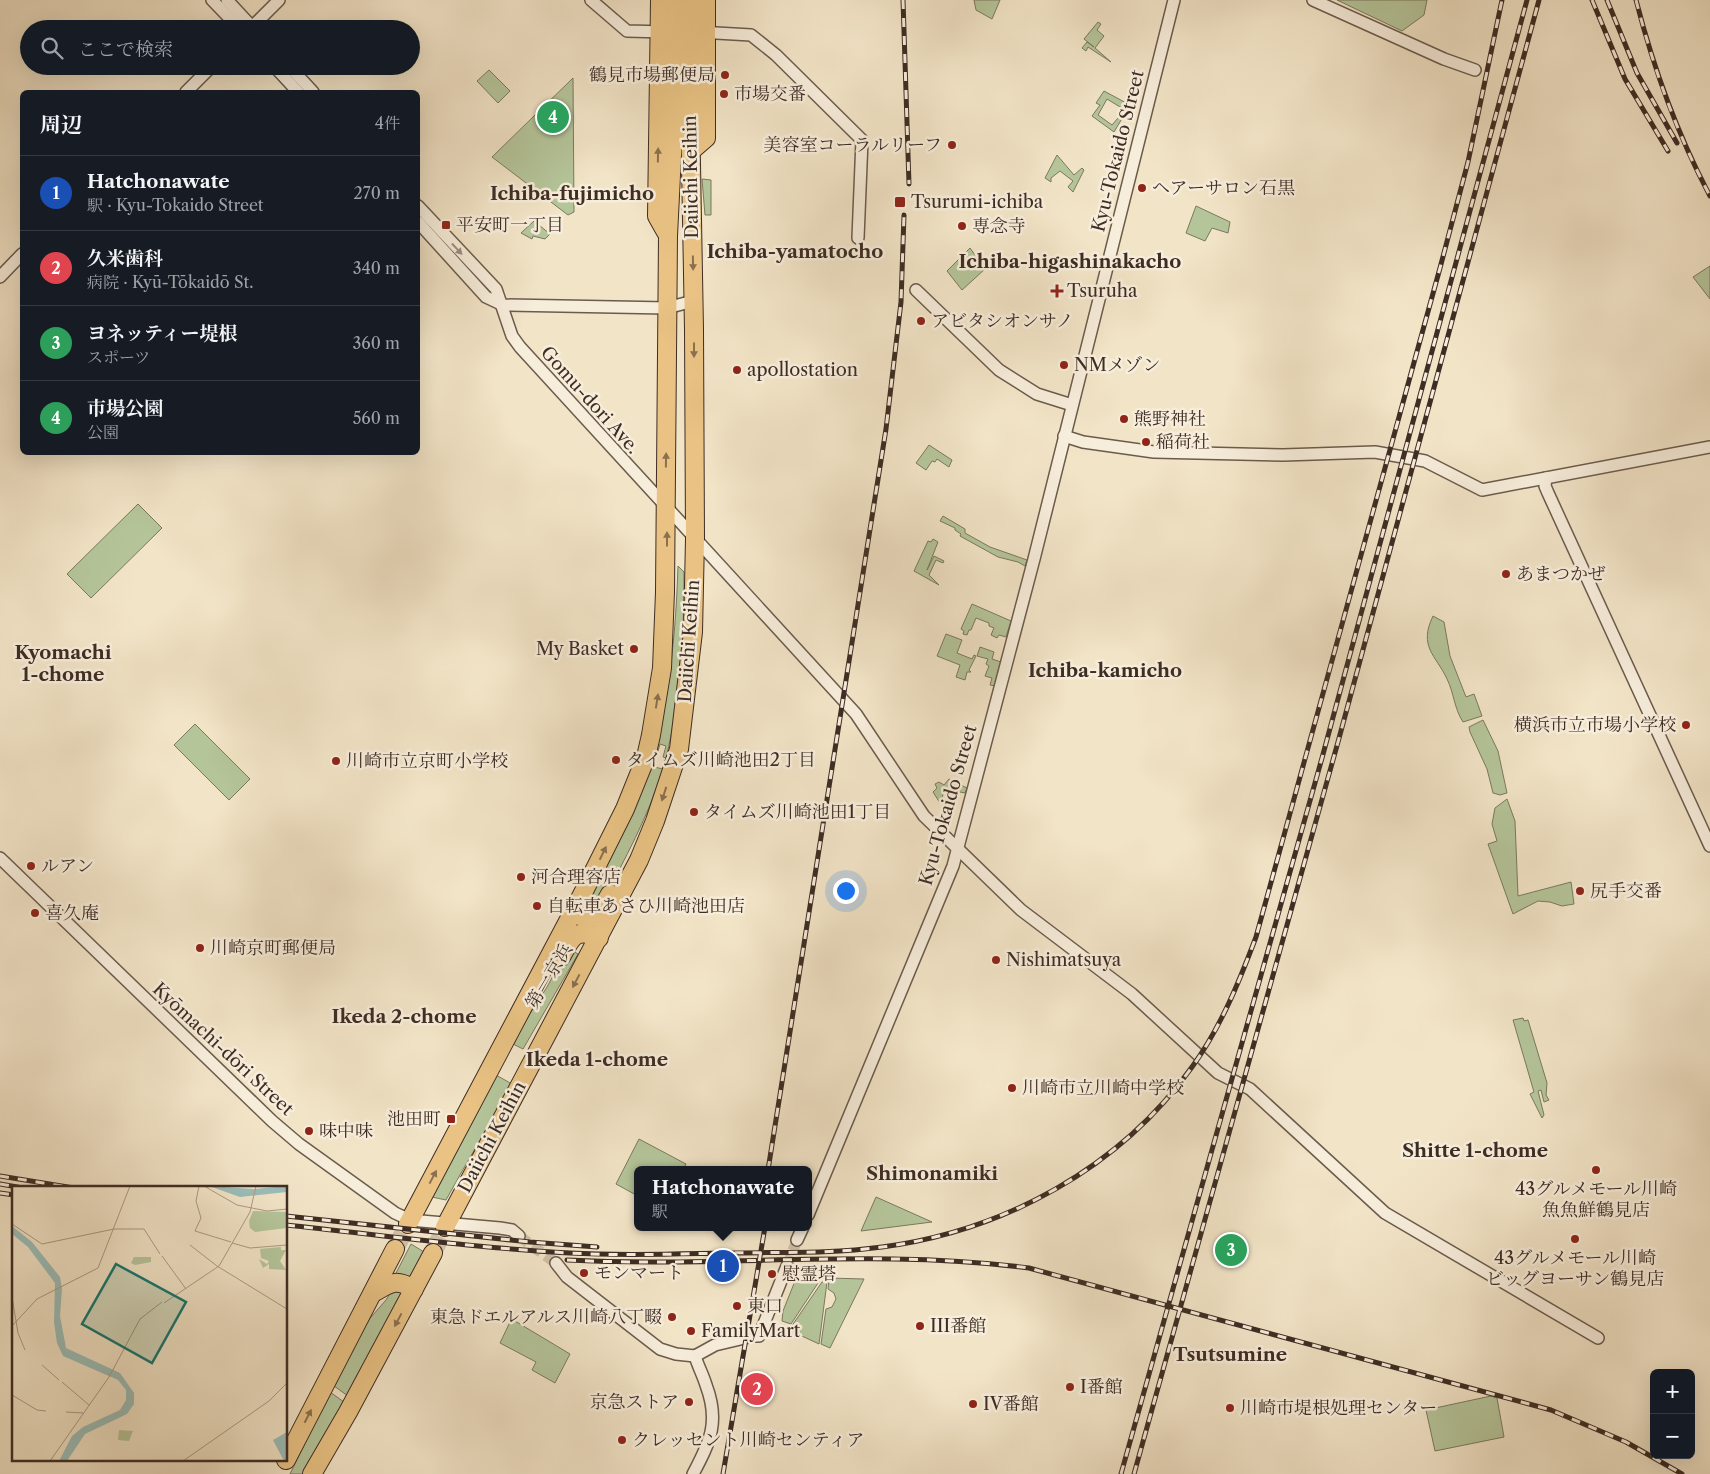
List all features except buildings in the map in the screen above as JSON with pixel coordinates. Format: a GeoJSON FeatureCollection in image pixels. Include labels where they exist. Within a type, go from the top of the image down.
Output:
{"type":"FeatureCollection","features":[{"type":"Feature","properties":{"kind":"highway"},"geometry":{"type":"LineString","coordinates":[[660,0],[683,32],[706,0]]}},
{"type":"Feature","properties":{"kind":"highway","name":"Daiichi Keihin"},"geometry":{"type":"LineString","coordinates":[[446,1225],[639,860],[655,821],[679,749],[693,632],[695,539],[691,151],[706,138],[675,0]]}},
{"type":"Feature","properties":{"kind":"highway","name":"Daiichi Keihin"},"geometry":{"type":"LineString","coordinates":[[409,1222],[625,809],[646,757],[662,668],[666,509],[668,236],[683,32],[688,0]]}},
{"type":"Feature","properties":{"kind":"highway"},"geometry":{"type":"LineString","coordinates":[[572,912],[584,919],[592,918],[600,911],[637,842],[655,821]]}},
{"type":"Feature","properties":{"kind":"highway","name":"第一京浜"},"geometry":{"type":"LineString","coordinates":[[507,1036],[526,1014],[544,987],[570,939],[582,932],[598,938]]}},
{"type":"Feature","properties":{"kind":"highway"},"geometry":{"type":"LineString","coordinates":[[288,1456],[396,1249]]}},
{"type":"Feature","properties":{"kind":"highway"},"geometry":{"type":"LineString","coordinates":[[312,1474],[433,1253]]}},
{"type":"Feature","properties":{"kind":"highway"},"geometry":{"type":"LineString","coordinates":[[372,1293],[393,1282],[404,1283],[414,1289]]}},
{"type":"Feature","properties":{"kind":"highway"},"geometry":{"type":"LineString","coordinates":[[279,1474],[285,1462]]}},
{"type":"Feature","properties":{"kind":"street"},"geometry":{"type":"LineString","coordinates":[[212,0],[231,20]]}},
{"type":"Feature","properties":{"kind":"street"},"geometry":{"type":"LineString","coordinates":[[227,0],[245,20]]}},
{"type":"Feature","properties":{"kind":"street"},"geometry":{"type":"LineString","coordinates":[[260,20],[279,0]]}},
{"type":"Feature","properties":{"kind":"street"},"geometry":{"type":"LineString","coordinates":[[591,0],[627,31],[752,34],[776,55],[862,140],[858,238]]}},
{"type":"Feature","properties":{"kind":"street","name":"Kyu-Tokaido Street"},"geometry":{"type":"LineString","coordinates":[[812,1205],[950,872],[1034,559],[1174,0]]}},
{"type":"Feature","properties":{"kind":"street"},"geometry":{"type":"LineString","coordinates":[[1313,0],[1444,59],[1475,70]]}},
{"type":"Feature","properties":{"kind":"street"},"geometry":{"type":"LineString","coordinates":[[188,90],[203,75]]}},
{"type":"Feature","properties":{"kind":"street"},"geometry":{"type":"LineString","coordinates":[[282,75],[296,90]]}},
{"type":"Feature","properties":{"kind":"street"},"geometry":{"type":"LineString","coordinates":[[297,75],[311,90]]}},
{"type":"Feature","properties":{"kind":"street","name":"Gomu-dori Ave."},"geometry":{"type":"LineString","coordinates":[[420,208],[496,289],[512,336],[520,348],[856,714],[924,816],[1021,910],[1132,994],[1218,1073],[1250,1089],[1385,1213],[1598,1338]]}},
{"type":"Feature","properties":{"kind":"street"},"geometry":{"type":"LineString","coordinates":[[420,224],[486,297],[503,305],[668,308],[693,301]]}},
{"type":"Feature","properties":{"kind":"street"},"geometry":{"type":"LineString","coordinates":[[0,277],[20,256]]}},
{"type":"Feature","properties":{"kind":"street"},"geometry":{"type":"LineString","coordinates":[[916,290],[999,370],[1037,394],[1072,405]]}},
{"type":"Feature","properties":{"kind":"street"},"geometry":{"type":"LineString","coordinates":[[1064,436],[1084,442],[1154,452],[1283,455],[1375,452],[1425,461],[1482,490],[1710,447]]}},
{"type":"Feature","properties":{"kind":"street"},"geometry":{"type":"LineString","coordinates":[[1546,478],[1545,486],[1710,846]]}},
{"type":"Feature","properties":{"kind":"street","name":"Kyōmachi-dōri Street"},"geometry":{"type":"LineString","coordinates":[[0,858],[272,1121],[371,1196],[409,1222],[512,1230],[519,1236]]}},
{"type":"Feature","properties":{"kind":"street"},"geometry":{"type":"LineString","coordinates":[[797,1240],[801,1231]]}},
{"type":"Feature","properties":{"kind":"street"},"geometry":{"type":"LineString","coordinates":[[556,1264],[567,1277],[660,1349],[676,1354],[695,1356],[715,1345],[759,1336],[787,1266]]}},
{"type":"Feature","properties":{"kind":"street"},"geometry":{"type":"LineString","coordinates":[[693,1474],[709,1442],[714,1417],[712,1402],[695,1356]]}},
{"type":"Feature","properties":{"kind":"green space"},"geometry":{"type":"Polygon","coordinates":[[[974,0],[1000,0],[992,19],[976,10],[974,0]]]}},
{"type":"Feature","properties":{"kind":"green space"},"geometry":{"type":"Polygon","coordinates":[[[1337,0],[1427,0],[1424,15],[1402,31],[1337,0]]]}},
{"type":"Feature","properties":{"kind":"green space"},"geometry":{"type":"Polygon","coordinates":[[[1098,22],[1101,24],[1097,30],[1104,36],[1095,48],[1111,62],[1088,47],[1086,51],[1082,48],[1087,42],[1094,47],[1084,39],[1098,22]]]}},
{"type":"Feature","properties":{"kind":"green space"},"geometry":{"type":"Polygon","coordinates":[[[489,70],[510,91],[498,103],[477,81],[489,70]]]}},
{"type":"Feature","properties":{"kind":"green space"},"geometry":{"type":"Polygon","coordinates":[[[573,78],[574,212],[568,215],[492,157],[573,78]]]}},
{"type":"Feature","properties":{"kind":"green space"},"geometry":{"type":"Polygon","coordinates":[[[1104,91],[1130,105],[1114,132],[1092,116],[1100,105],[1096,103],[1104,91]],[[1107,99],[1098,115],[1112,125],[1125,110],[1107,99]]]}},
{"type":"Feature","properties":{"kind":"green space"},"geometry":{"type":"Polygon","coordinates":[[[1057,155],[1074,175],[1082,168],[1084,170],[1073,192],[1068,187],[1073,181],[1060,171],[1051,178],[1051,182],[1045,178],[1057,155]]]}},
{"type":"Feature","properties":{"kind":"green space"},"geometry":{"type":"Polygon","coordinates":[[[702,179],[711,180],[711,215],[705,215],[702,179]]]}},
{"type":"Feature","properties":{"kind":"green space"},"geometry":{"type":"Polygon","coordinates":[[[1196,206],[1230,222],[1228,233],[1212,228],[1205,241],[1186,233],[1196,206]]]}},
{"type":"Feature","properties":{"kind":"green space"},"geometry":{"type":"Polygon","coordinates":[[[534,221],[550,234],[545,239],[533,236],[532,239],[521,233],[534,221]]]}},
{"type":"Feature","properties":{"kind":"green space"},"geometry":{"type":"Polygon","coordinates":[[[970,248],[985,269],[962,290],[947,271],[970,248]]]}},
{"type":"Feature","properties":{"kind":"green space"},"geometry":{"type":"Polygon","coordinates":[[[1710,266],[1710,299],[1693,277],[1710,266]]]}},
{"type":"Feature","properties":{"kind":"green space"},"geometry":{"type":"Polygon","coordinates":[[[929,445],[952,460],[949,467],[937,459],[935,462],[932,461],[926,470],[916,463],[929,445]]]}},
{"type":"Feature","properties":{"kind":"green space"},"geometry":{"type":"Polygon","coordinates":[[[138,504],[162,528],[91,598],[67,574],[138,504]]]}},
{"type":"Feature","properties":{"kind":"green space"},"geometry":{"type":"Polygon","coordinates":[[[943,516],[965,529],[965,533],[990,547],[1027,560],[1025,566],[1018,562],[998,557],[960,536],[961,534],[955,528],[940,521],[943,516]]]}},
{"type":"Feature","properties":{"kind":"green space"},"geometry":{"type":"Polygon","coordinates":[[[933,539],[938,542],[927,570],[934,556],[944,561],[943,563],[936,560],[929,575],[939,585],[914,571],[928,541],[931,542],[933,539]]]}},
{"type":"Feature","properties":{"kind":"green space"},"geometry":{"type":"Polygon","coordinates":[[[678,566],[684,572],[682,642],[675,712],[666,758],[663,757],[666,746],[660,744],[657,755],[654,754],[660,731],[671,661],[676,614],[678,566]]]}},
{"type":"Feature","properties":{"kind":"green space"},"geometry":{"type":"Polygon","coordinates":[[[972,604],[1011,621],[1006,637],[999,635],[997,638],[991,635],[994,628],[989,626],[989,623],[976,618],[967,635],[963,634],[964,631],[961,629],[972,604]]]}},
{"type":"Feature","properties":{"kind":"green space"},"geometry":{"type":"Polygon","coordinates":[[[1433,616],[1444,622],[1450,656],[1466,697],[1474,694],[1482,716],[1463,722],[1460,717],[1449,684],[1428,643],[1427,636],[1433,616]]]}},
{"type":"Feature","properties":{"kind":"green space"},"geometry":{"type":"Polygon","coordinates":[[[946,634],[962,640],[957,653],[972,659],[974,655],[976,656],[969,670],[971,672],[967,672],[965,680],[956,677],[960,665],[937,656],[946,634]]]}},
{"type":"Feature","properties":{"kind":"green space"},"geometry":{"type":"Polygon","coordinates":[[[980,647],[994,652],[992,659],[1001,662],[995,686],[990,685],[992,678],[985,676],[989,666],[986,664],[988,659],[977,656],[980,647]]]}},
{"type":"Feature","properties":{"kind":"green space"},"geometry":{"type":"Polygon","coordinates":[[[1483,720],[1498,751],[1507,793],[1500,795],[1493,793],[1487,769],[1470,732],[1469,727],[1483,720]]]}},
{"type":"Feature","properties":{"kind":"green space"},"geometry":{"type":"Polygon","coordinates":[[[195,724],[250,779],[229,800],[174,745],[195,724]]]}},
{"type":"Feature","properties":{"kind":"green space"},"geometry":{"type":"Polygon","coordinates":[[[650,766],[663,769],[657,787],[636,837],[602,902],[591,897],[594,887],[650,766]]]}},
{"type":"Feature","properties":{"kind":"green space"},"geometry":{"type":"Polygon","coordinates":[[[949,779],[967,788],[965,793],[945,789],[940,803],[933,792],[937,788],[935,784],[939,782],[944,785],[949,779]]]}},
{"type":"Feature","properties":{"kind":"green space"},"geometry":{"type":"Polygon","coordinates":[[[1507,799],[1515,821],[1518,896],[1571,882],[1574,904],[1562,906],[1538,901],[1513,914],[1488,844],[1497,841],[1492,824],[1495,808],[1507,799]]]}},
{"type":"Feature","properties":{"kind":"green space"},"geometry":{"type":"Polygon","coordinates":[[[568,948],[578,954],[523,1049],[513,1044],[515,1037],[547,987],[568,948]]]}},
{"type":"Feature","properties":{"kind":"green space"},"geometry":{"type":"Polygon","coordinates":[[[1523,1018],[1524,1021],[1528,1020],[1547,1083],[1546,1095],[1549,1100],[1544,1102],[1541,1090],[1538,1091],[1544,1115],[1542,1118],[1530,1094],[1534,1092],[1513,1020],[1523,1018]]]}},
{"type":"Feature","properties":{"kind":"green space"},"geometry":{"type":"Polygon","coordinates":[[[496,1075],[512,1084],[446,1200],[432,1197],[496,1075]]]}},
{"type":"Feature","properties":{"kind":"green space"},"geometry":{"type":"Polygon","coordinates":[[[639,1139],[686,1164],[685,1166],[634,1166],[634,1194],[616,1184],[639,1139]]]}},
{"type":"Feature","properties":{"kind":"green space"},"geometry":{"type":"Polygon","coordinates":[[[876,1197],[932,1222],[861,1231],[876,1197]]]}},
{"type":"Feature","properties":{"kind":"green space"},"geometry":{"type":"Polygon","coordinates":[[[411,1244],[424,1252],[410,1277],[394,1277],[411,1244]]]}},
{"type":"Feature","properties":{"kind":"green space"},"geometry":{"type":"Polygon","coordinates":[[[797,1276],[822,1277],[791,1324],[782,1321],[783,1311],[797,1276]]]}},
{"type":"Feature","properties":{"kind":"green space"},"geometry":{"type":"Polygon","coordinates":[[[829,1278],[864,1279],[830,1348],[821,1344],[826,1309],[832,1307],[836,1299],[834,1293],[828,1289],[829,1278]]]}},
{"type":"Feature","properties":{"kind":"green space"},"geometry":{"type":"Polygon","coordinates":[[[822,1282],[827,1282],[819,1344],[789,1330],[822,1282]]]}},
{"type":"Feature","properties":{"kind":"green space"},"geometry":{"type":"Polygon","coordinates":[[[404,1289],[348,1396],[334,1386],[365,1324],[386,1300],[392,1290],[404,1289]]]}},
{"type":"Feature","properties":{"kind":"green space"},"geometry":{"type":"Polygon","coordinates":[[[515,1321],[570,1354],[555,1383],[532,1370],[536,1362],[500,1343],[510,1322],[515,1321]]]}},
{"type":"Feature","properties":{"kind":"green space"},"geometry":{"type":"Polygon","coordinates":[[[330,1392],[344,1402],[303,1474],[290,1474],[330,1392]]]}},
{"type":"Feature","properties":{"kind":"green space"},"geometry":{"type":"Polygon","coordinates":[[[1491,1396],[1497,1398],[1504,1437],[1435,1451],[1426,1410],[1491,1396]]]}},
{"type":"Feature","properties":{"kind":"tunnel"},"geometry":{"type":"LineString","coordinates":[[395,1249],[408,1224]]}},
{"type":"Feature","properties":{"kind":"tunnel"},"geometry":{"type":"LineString","coordinates":[[433,1253],[445,1227]]}},
{"type":"Feature","properties":{"kind":"tunnel"},"geometry":{"type":"LineString","coordinates":[[519,1236],[556,1263]]}},
{"type":"Feature","properties":{"kind":"tunnel"},"geometry":{"type":"LineString","coordinates":[[787,1266],[797,1240]]}},
{"type":"Feature","properties":{"kind":"railway"},"geometry":{"type":"LineString","coordinates":[[903,0],[909,184]]}},
{"type":"Feature","properties":{"kind":"railway"},"geometry":{"type":"LineString","coordinates":[[288,1225],[463,1245],[590,1254],[804,1252],[882,1247],[927,1239],[972,1226],[1015,1210],[1056,1189],[1094,1164],[1130,1135],[1163,1103],[1192,1067],[1221,1020],[1256,937],[1468,162],[1502,0]]}},
{"type":"Feature","properties":{"kind":"railway"},"geometry":{"type":"LineString","coordinates":[[1121,1474],[1322,758],[1527,0]]}},
{"type":"Feature","properties":{"kind":"railway"},"geometry":{"type":"LineString","coordinates":[[1134,1474],[1338,742],[1539,0]]}},
{"type":"Feature","properties":{"kind":"railway"},"geometry":{"type":"LineString","coordinates":[[1592,0],[1625,79],[1668,151]]}},
{"type":"Feature","properties":{"kind":"railway"},"geometry":{"type":"LineString","coordinates":[[1607,0],[1637,73],[1677,143]]}},
{"type":"Feature","properties":{"kind":"railway"},"geometry":{"type":"LineString","coordinates":[[1636,0],[1650,51],[1676,124],[1710,196]]}},
{"type":"Feature","properties":{"kind":"railway"},"geometry":{"type":"LineString","coordinates":[[769,1166],[886,429],[901,302],[904,215]]}},
{"type":"Feature","properties":{"kind":"railway"},"geometry":{"type":"LineString","coordinates":[[0,1176],[62,1186]]}},
{"type":"Feature","properties":{"kind":"railway"},"geometry":{"type":"LineString","coordinates":[[0,1184],[12,1186]]}},
{"type":"Feature","properties":{"kind":"railway"},"geometry":{"type":"LineString","coordinates":[[0,1193],[12,1195]]}},
{"type":"Feature","properties":{"kind":"railway"},"geometry":{"type":"LineString","coordinates":[[288,1216],[530,1242],[597,1247]]}},
{"type":"Feature","properties":{"kind":"railway"},"geometry":{"type":"LineString","coordinates":[[723,1474],[764,1231]]}},
{"type":"Feature","properties":{"kind":"railway"},"geometry":{"type":"LineString","coordinates":[[567,1260],[683,1262],[914,1259],[972,1262],[1029,1268],[1551,1410],[1626,1442],[1682,1474]]}},
{"type":"Feature","properties":{"kind":"place","name":"鶴見市場郵便局"},"geometry":{"type":"Point","coordinates":[725,75]}},
{"type":"Feature","properties":{"kind":"place","name":"市場交番"},"geometry":{"type":"Point","coordinates":[724,94]}},
{"type":"Feature","properties":{"kind":"place","name":"市場公園"},"geometry":{"type":"Point","coordinates":[553,117]}},
{"type":"Feature","properties":{"kind":"place","name":"美容室コーラルリーフ"},"geometry":{"type":"Point","coordinates":[952,145]}},
{"type":"Feature","properties":{"kind":"place","name":"ヘアーサロン石黒"},"geometry":{"type":"Point","coordinates":[1142,188]}},
{"type":"Feature","properties":{"kind":"place","name":"Tsurumi-ichiba"},"geometry":{"type":"Point","coordinates":[900,202]}},
{"type":"Feature","properties":{"kind":"place","name":"平安町一丁目"},"geometry":{"type":"Point","coordinates":[446,225]}},
{"type":"Feature","properties":{"kind":"place","name":"専念寺"},"geometry":{"type":"Point","coordinates":[962,226]}},
{"type":"Feature","properties":{"kind":"place","name":"Tsuruha"},"geometry":{"type":"Point","coordinates":[1057,291]}},
{"type":"Feature","properties":{"kind":"place","name":"アビタシオンサノ"},"geometry":{"type":"Point","coordinates":[921,321]}},
{"type":"Feature","properties":{"kind":"place","name":"NMメゾン"},"geometry":{"type":"Point","coordinates":[1064,365]}},
{"type":"Feature","properties":{"kind":"place","name":"apollostation"},"geometry":{"type":"Point","coordinates":[737,370]}},
{"type":"Feature","properties":{"kind":"place","name":"熊野神社"},"geometry":{"type":"Point","coordinates":[1124,419]}},
{"type":"Feature","properties":{"kind":"place","name":"稲荷社"},"geometry":{"type":"Point","coordinates":[1146,442]}},
{"type":"Feature","properties":{"kind":"place","name":"あまつかぜ"},"geometry":{"type":"Point","coordinates":[1506,574]}},
{"type":"Feature","properties":{"kind":"place","name":"My Basket"},"geometry":{"type":"Point","coordinates":[634,649]}},
{"type":"Feature","properties":{"kind":"place","name":"横浜市立市場小学校"},"geometry":{"type":"Point","coordinates":[1686,725]}},
{"type":"Feature","properties":{"kind":"place","name":"タイムズ川崎池田2丁目"},"geometry":{"type":"Point","coordinates":[616,760]}},
{"type":"Feature","properties":{"kind":"place","name":"川崎市立京町小学校"},"geometry":{"type":"Point","coordinates":[336,761]}},
{"type":"Feature","properties":{"kind":"place","name":"タイムズ川崎池田1丁目"},"geometry":{"type":"Point","coordinates":[694,812]}},
{"type":"Feature","properties":{"kind":"place","name":"ルアン"},"geometry":{"type":"Point","coordinates":[31,866]}},
{"type":"Feature","properties":{"kind":"place","name":"河合理容店"},"geometry":{"type":"Point","coordinates":[521,877]}},
{"type":"Feature","properties":{"kind":"place","name":"尻手交番"},"geometry":{"type":"Point","coordinates":[1580,891]}},
{"type":"Feature","properties":{"kind":"place","name":"自転車あさひ川崎池田店"},"geometry":{"type":"Point","coordinates":[537,906]}},
{"type":"Feature","properties":{"kind":"place","name":"喜久庵"},"geometry":{"type":"Point","coordinates":[35,913]}},
{"type":"Feature","properties":{"kind":"place","name":"川崎京町郵便局"},"geometry":{"type":"Point","coordinates":[200,948]}},
{"type":"Feature","properties":{"kind":"place","name":"Nishimatsuya"},"geometry":{"type":"Point","coordinates":[996,960]}},
{"type":"Feature","properties":{"kind":"place","name":"川崎市立川崎中学校"},"geometry":{"type":"Point","coordinates":[1012,1088]}},
{"type":"Feature","properties":{"kind":"place","name":"池田町"},"geometry":{"type":"Point","coordinates":[451,1119]}},
{"type":"Feature","properties":{"kind":"place","name":"味中味"},"geometry":{"type":"Point","coordinates":[309,1131]}},
{"type":"Feature","properties":{"kind":"place","name":"43グルメモール川崎 魚魚鮮鶴見店"},"geometry":{"type":"Point","coordinates":[1596,1170]}},
{"type":"Feature","properties":{"kind":"place","name":"43グルメモール川崎 ビッグヨーサン鶴見店"},"geometry":{"type":"Point","coordinates":[1575,1239]}},
{"type":"Feature","properties":{"kind":"place","name":"ヨネッティー堤根"},"geometry":{"type":"Point","coordinates":[1231,1250]}},
{"type":"Feature","properties":{"kind":"place","name":"Hatchonawate"},"geometry":{"type":"Point","coordinates":[723,1266]}},
{"type":"Feature","properties":{"kind":"place","name":"モンマート"},"geometry":{"type":"Point","coordinates":[584,1273]}},
{"type":"Feature","properties":{"kind":"place","name":"慰霊塔"},"geometry":{"type":"Point","coordinates":[772,1274]}},
{"type":"Feature","properties":{"kind":"place","name":"東口"},"geometry":{"type":"Point","coordinates":[737,1306]}},
{"type":"Feature","properties":{"kind":"place","name":"東急ドエルアルス川崎八丁畷"},"geometry":{"type":"Point","coordinates":[672,1317]}},
{"type":"Feature","properties":{"kind":"place","name":"III番館"},"geometry":{"type":"Point","coordinates":[920,1326]}},
{"type":"Feature","properties":{"kind":"place","name":"FamilyMart"},"geometry":{"type":"Point","coordinates":[691,1331]}},
{"type":"Feature","properties":{"kind":"place","name":"I番館"},"geometry":{"type":"Point","coordinates":[1070,1387]}},
{"type":"Feature","properties":{"kind":"place","name":"久米歯科"},"geometry":{"type":"Point","coordinates":[757,1389]}},
{"type":"Feature","properties":{"kind":"place","name":"京急ストア"},"geometry":{"type":"Point","coordinates":[689,1402]}},
{"type":"Feature","properties":{"kind":"place","name":"IV番館"},"geometry":{"type":"Point","coordinates":[973,1404]}},
{"type":"Feature","properties":{"kind":"place","name":"川崎市堤根処理センター"},"geometry":{"type":"Point","coordinates":[1230,1408]}},
{"type":"Feature","properties":{"kind":"place","name":"クレッセント川崎センティア"},"geometry":{"type":"Point","coordinates":[622,1440]}},
{"type":"Feature","properties":{"kind":"district","name":"Ichiba-fujimicho"},"geometry":{"type":"Point","coordinates":[572,193]}},
{"type":"Feature","properties":{"kind":"district","name":"Ichiba-yamatocho"},"geometry":{"type":"Point","coordinates":[795,251]}},
{"type":"Feature","properties":{"kind":"district","name":"Ichiba-higashinakacho"},"geometry":{"type":"Point","coordinates":[1070,261]}},
{"type":"Feature","properties":{"kind":"district","name":"Kyomachi 1-chome"},"geometry":{"type":"Point","coordinates":[63,663]}},
{"type":"Feature","properties":{"kind":"district","name":"Ichiba-kamicho"},"geometry":{"type":"Point","coordinates":[1105,670]}},
{"type":"Feature","properties":{"kind":"district","name":"Ikeda 2-chome"},"geometry":{"type":"Point","coordinates":[404,1016]}},
{"type":"Feature","properties":{"kind":"district","name":"Ikeda 1-chome"},"geometry":{"type":"Point","coordinates":[597,1059]}},
{"type":"Feature","properties":{"kind":"district","name":"Shitte 1-chome"},"geometry":{"type":"Point","coordinates":[1475,1150]}},
{"type":"Feature","properties":{"kind":"district","name":"Shimonamiki"},"geometry":{"type":"Point","coordinates":[932,1173]}},
{"type":"Feature","properties":{"kind":"district","name":"Tsutsumine"},"geometry":{"type":"Point","coordinates":[1230,1354]}}]}
